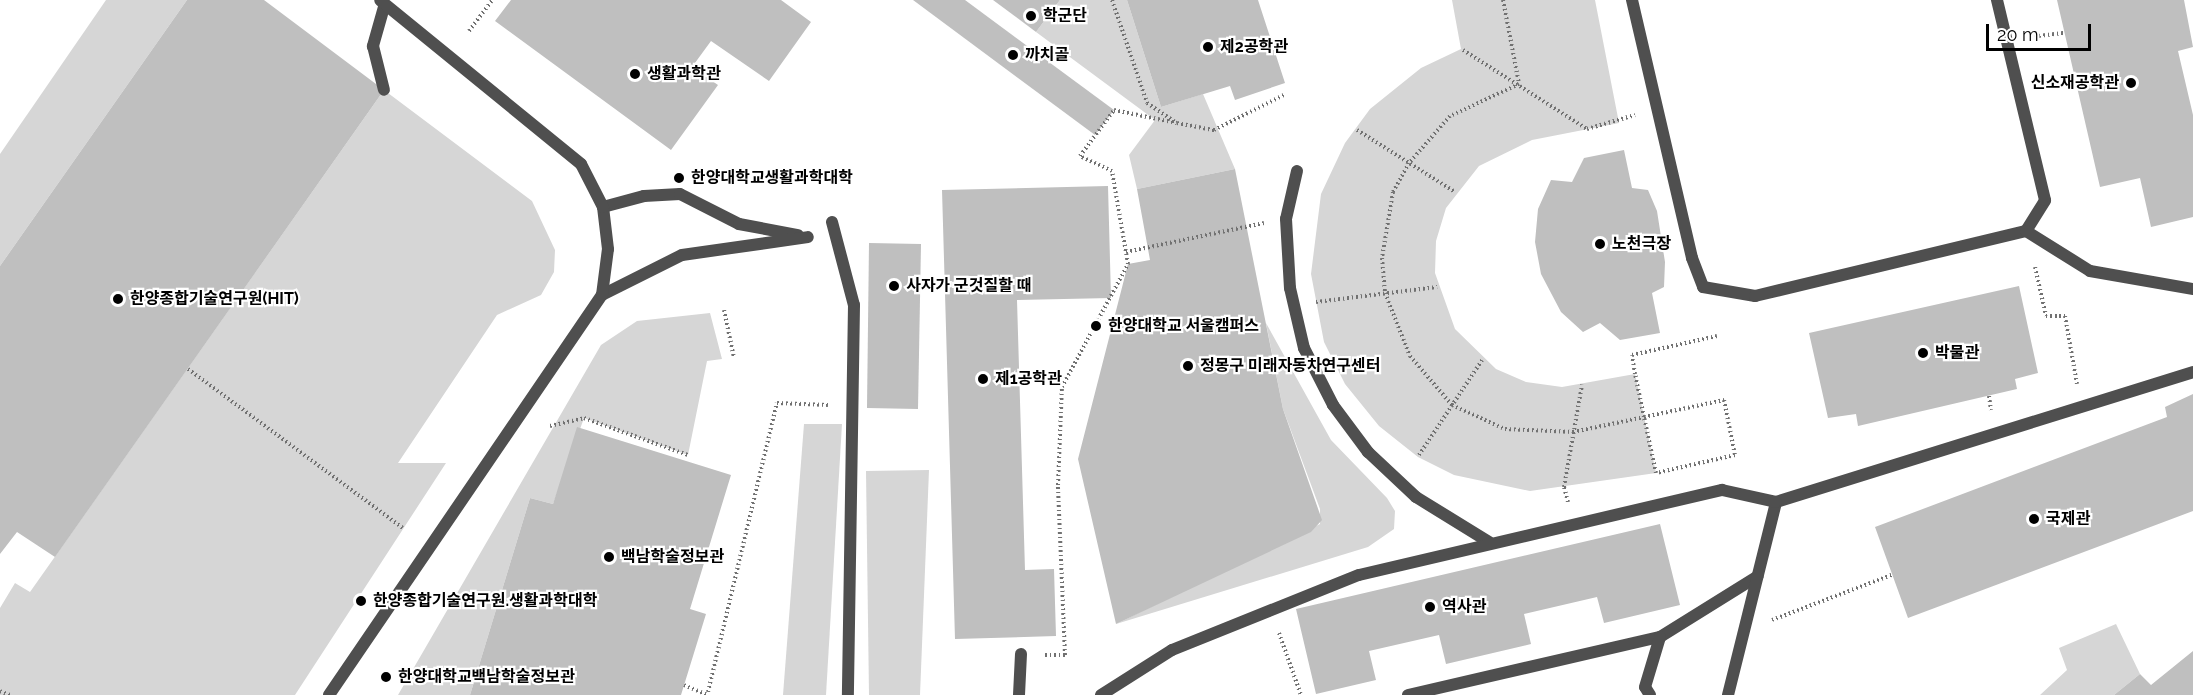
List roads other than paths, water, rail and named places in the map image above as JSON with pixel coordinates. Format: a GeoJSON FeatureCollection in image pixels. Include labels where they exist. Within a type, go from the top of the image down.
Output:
{"type":"FeatureCollection","features":[{"type":"Feature","properties":{"kind":"street"},"geometry":{"type":"LineString","coordinates":[[1632,0],[1692,258],[1703,287],[1755,296],[2026,231],[2045,200],[1997,0]]}},
{"type":"Feature","properties":{"kind":"street"},"geometry":{"type":"LineString","coordinates":[[328,695],[602,295],[608,249],[603,207],[581,165],[382,3],[374,46],[384,90]]}},
{"type":"Feature","properties":{"kind":"street"},"geometry":{"type":"LineString","coordinates":[[1297,171],[1286,219],[1290,288],[1304,348],[1333,405],[1368,452],[1416,497],[1489,542]]}},
{"type":"Feature","properties":{"kind":"street"},"geometry":{"type":"LineString","coordinates":[[602,295],[682,255],[808,237],[739,224],[680,194],[644,196],[603,207]]}},
{"type":"Feature","properties":{"kind":"street"},"geometry":{"type":"LineString","coordinates":[[832,222],[854,305],[848,695]]}},
{"type":"Feature","properties":{"kind":"street"},"geometry":{"type":"LineString","coordinates":[[2026,231],[2090,271],[2193,289]]}},
{"type":"Feature","properties":{"kind":"street"},"geometry":{"type":"LineString","coordinates":[[1101,695],[1172,650],[1359,575],[1489,542],[1722,490],[1776,502],[2193,372]]}},
{"type":"Feature","properties":{"kind":"street"},"geometry":{"type":"LineString","coordinates":[[1728,695],[1776,502]]}},
{"type":"Feature","properties":{"kind":"street"},"geometry":{"type":"LineString","coordinates":[[1408,695],[1660,637],[1758,576]]}},
{"type":"Feature","properties":{"kind":"street"},"geometry":{"type":"LineString","coordinates":[[1650,695],[1645,687],[1660,637]]}},
{"type":"Feature","properties":{"kind":"street"},"geometry":{"type":"LineString","coordinates":[[1019,695],[1021,654]]}},
{"type":"Feature","properties":{"kind":"place","name":"학군단"},"geometry":{"type":"Point","coordinates":[1031,16]}},
{"type":"Feature","properties":{"kind":"place","name":"제2공학관"},"geometry":{"type":"Point","coordinates":[1208,47]}},
{"type":"Feature","properties":{"kind":"place","name":"까치골"},"geometry":{"type":"Point","coordinates":[1013,55]}},
{"type":"Feature","properties":{"kind":"place","name":"생활과학관"},"geometry":{"type":"Point","coordinates":[635,74]}},
{"type":"Feature","properties":{"kind":"place","name":"신소재공학관"},"geometry":{"type":"Point","coordinates":[2131,83]}},
{"type":"Feature","properties":{"kind":"place","name":"한양대학교생활과학대학"},"geometry":{"type":"Point","coordinates":[679,178]}},
{"type":"Feature","properties":{"kind":"place","name":"노천극장"},"geometry":{"type":"Point","coordinates":[1600,244]}},
{"type":"Feature","properties":{"kind":"place","name":"사자가 군것질할 때"},"geometry":{"type":"Point","coordinates":[894,286]}},
{"type":"Feature","properties":{"kind":"place","name":"한양종합기술연구원(HIT)"},"geometry":{"type":"Point","coordinates":[118,299]}},
{"type":"Feature","properties":{"kind":"place","name":"한양대학교 서울캠퍼스"},"geometry":{"type":"Point","coordinates":[1096,326]}},
{"type":"Feature","properties":{"kind":"place","name":"박물관"},"geometry":{"type":"Point","coordinates":[1923,353]}},
{"type":"Feature","properties":{"kind":"place","name":"정몽구 미래자동차연구센터"},"geometry":{"type":"Point","coordinates":[1188,366]}},
{"type":"Feature","properties":{"kind":"place","name":"제1공학관"},"geometry":{"type":"Point","coordinates":[983,379]}},
{"type":"Feature","properties":{"kind":"place","name":"국제관"},"geometry":{"type":"Point","coordinates":[2034,519]}},
{"type":"Feature","properties":{"kind":"place","name":"백남학술정보관"},"geometry":{"type":"Point","coordinates":[609,557]}},
{"type":"Feature","properties":{"kind":"place","name":"한양종합기술연구원.생활과학대학"},"geometry":{"type":"Point","coordinates":[361,601]}},
{"type":"Feature","properties":{"kind":"place","name":"역사관"},"geometry":{"type":"Point","coordinates":[1430,607]}},
{"type":"Feature","properties":{"kind":"place","name":"한양대학교백남학술정보관"},"geometry":{"type":"Point","coordinates":[386,677]}}]}
